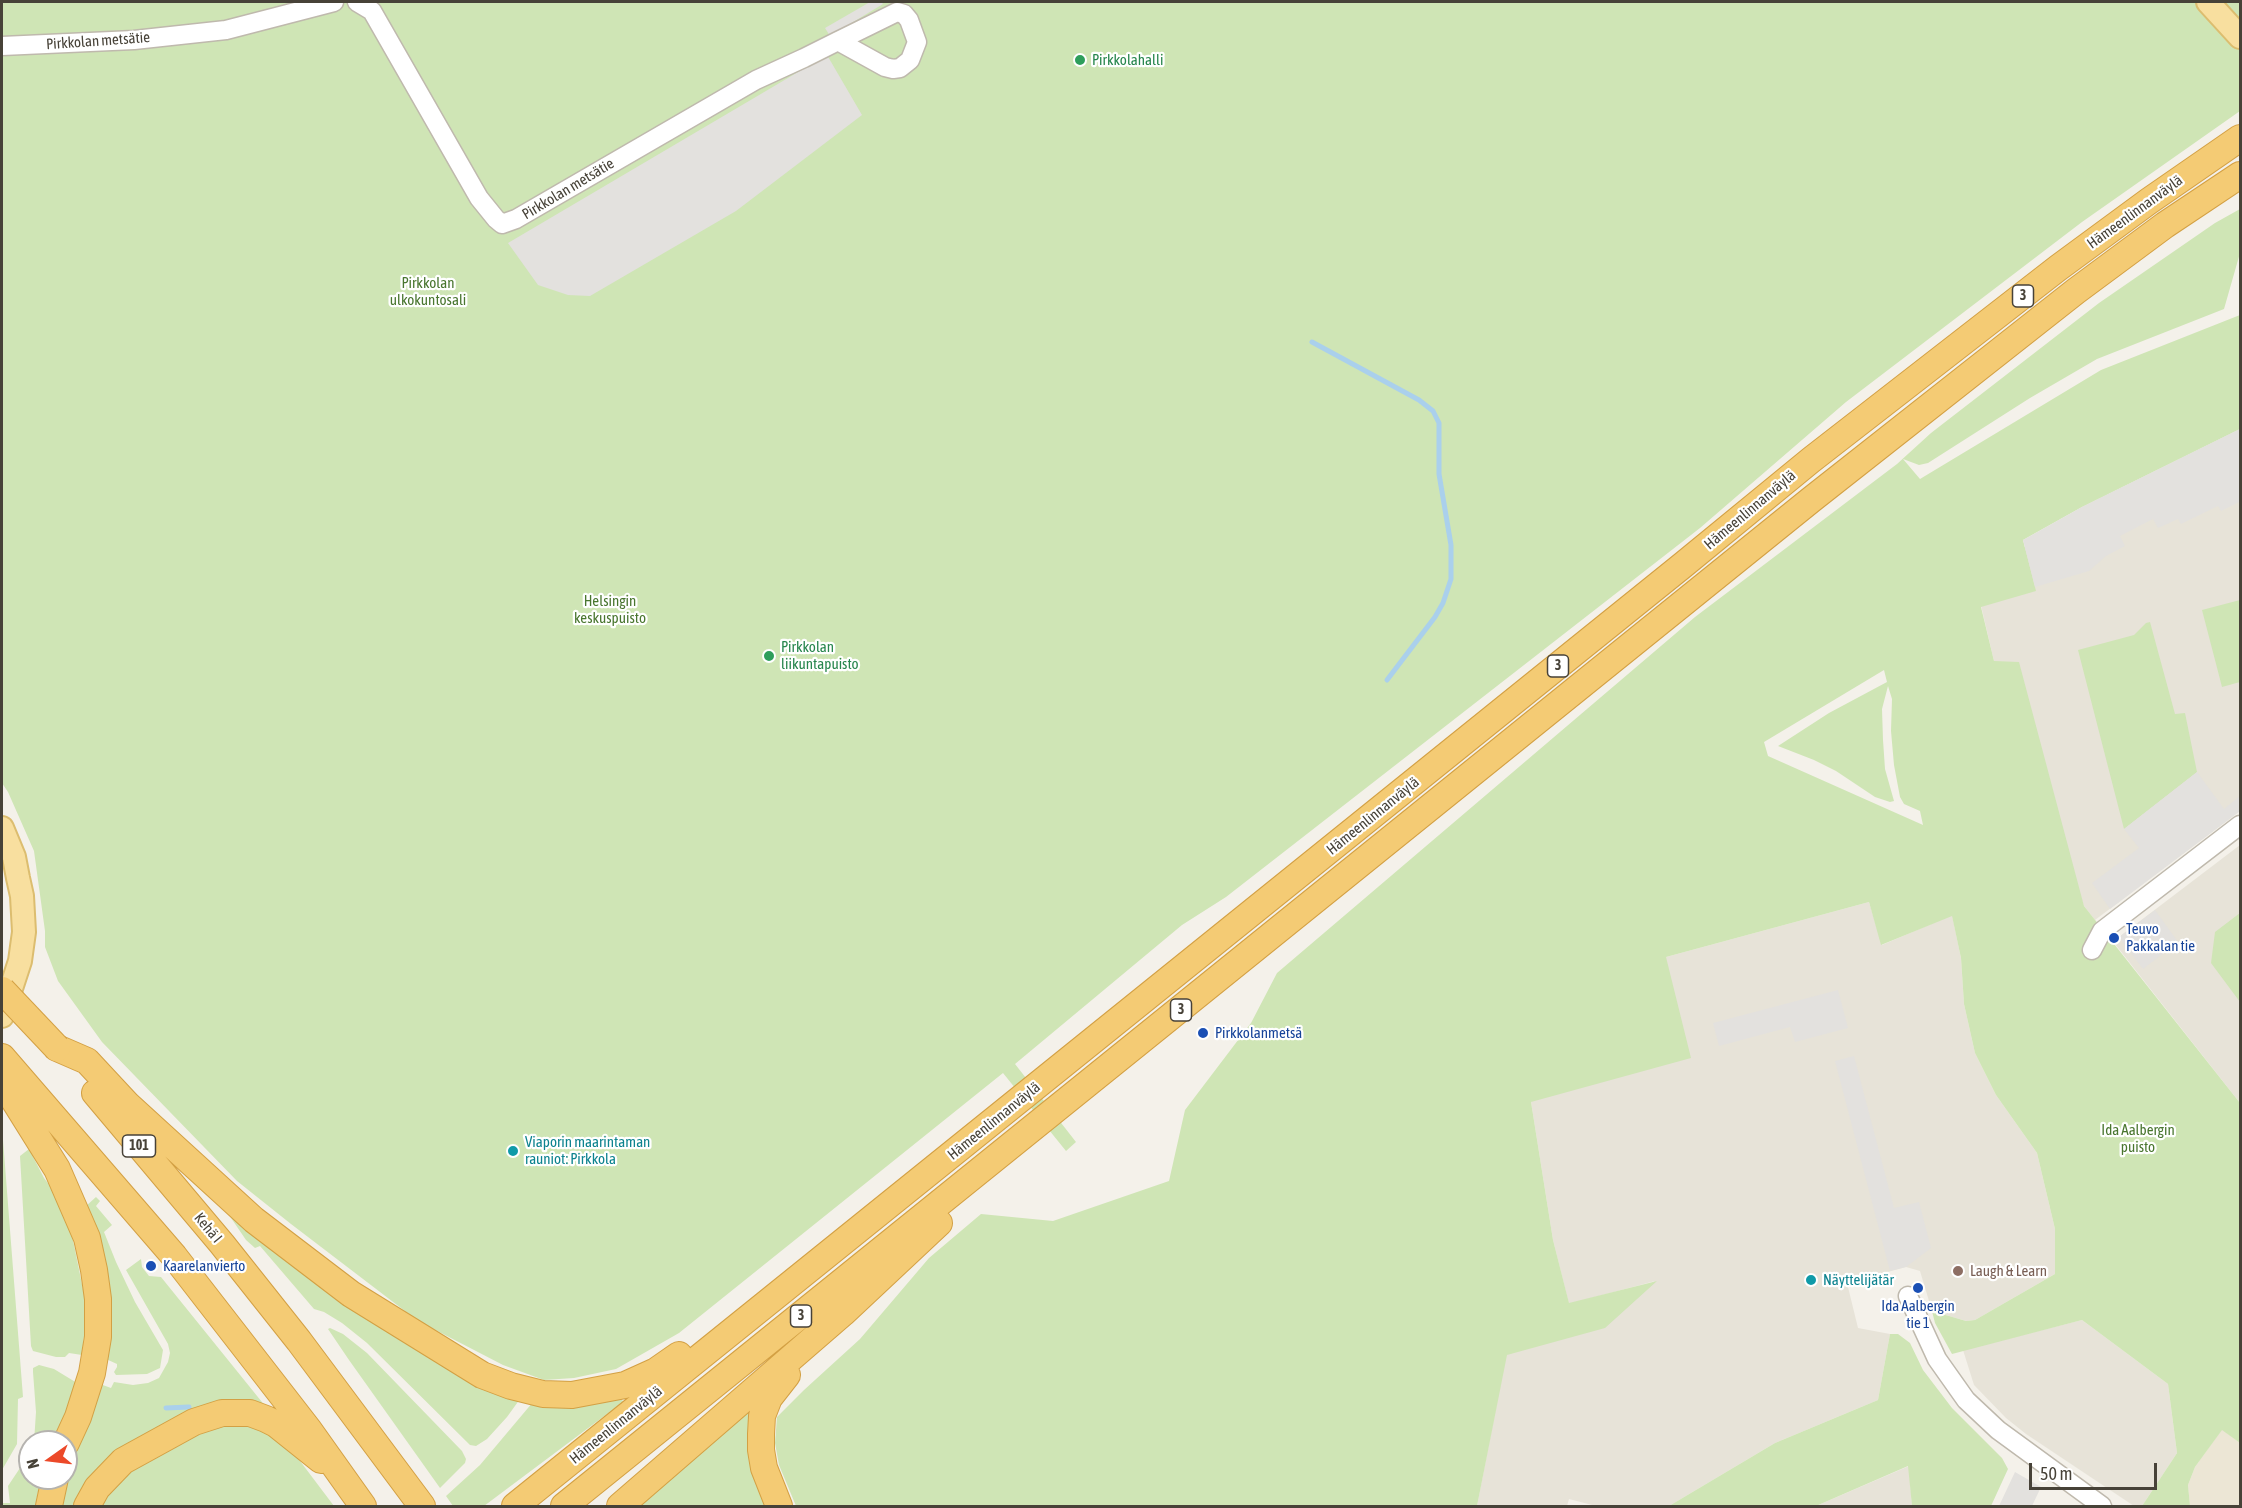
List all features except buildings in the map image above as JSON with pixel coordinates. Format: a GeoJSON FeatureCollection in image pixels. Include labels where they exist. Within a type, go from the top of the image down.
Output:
{"type":"FeatureCollection","features":[{"type":"Feature","properties":{"kind":"highway","name":"Hämeenlinnanväylä"},"geometry":{"type":"LineString","coordinates":[[515,1506],[1811,460],[2058,268],[2240,138]]}},
{"type":"Feature","properties":{"kind":"highway","name":"Hämeenlinnanväylä"},"geometry":{"type":"LineString","coordinates":[[564,1506],[1897,432],[2076,291],[2165,225],[2241,175]]}},
{"type":"Feature","properties":{"kind":"highway","name":"Kehä I"},"geometry":{"type":"LineString","coordinates":[[2,990],[57,1048],[222,1244],[422,1506]]}},
{"type":"Feature","properties":{"kind":"highway"},"geometry":{"type":"LineString","coordinates":[[57,1048],[87,1061],[127,1104],[254,1220],[351,1294],[482,1375],[511,1386],[543,1394],[572,1395],[625,1385],[656,1371],[810,1269]]}},
{"type":"Feature","properties":{"kind":"highway"},"geometry":{"type":"LineString","coordinates":[[2,1057],[174,1256],[309,1430],[360,1502]]}},
{"type":"Feature","properties":{"kind":"highway"},"geometry":{"type":"LineString","coordinates":[[2,1081],[57,1169],[87,1238],[98,1299],[98,1337],[92,1373],[72,1430]]}},
{"type":"Feature","properties":{"kind":"highway"},"geometry":{"type":"LineString","coordinates":[[620,1506],[908,1254],[1037,1126]]}},
{"type":"Feature","properties":{"kind":"highway"},"geometry":{"type":"LineString","coordinates":[[779,1506],[771,1489],[761,1450],[762,1416],[769,1398],[778,1385],[843,1313]]}},
{"type":"Feature","properties":{"kind":"highway"},"geometry":{"type":"LineString","coordinates":[[87,1506],[97,1488],[123,1461],[194,1422],[222,1413],[250,1413],[276,1424],[340,1474]]}},
{"type":"Feature","properties":{"kind":"highway"},"geometry":{"type":"LineString","coordinates":[[49,1506],[52,1490]]}},
{"type":"Feature","properties":{"kind":"main road"},"geometry":{"type":"LineString","coordinates":[[2208,2],[2241,37]]}},
{"type":"Feature","properties":{"kind":"main road"},"geometry":{"type":"LineString","coordinates":[[2,828],[16,867],[22,896],[24,932],[20,961],[2,1016]]}},
{"type":"Feature","properties":{"kind":"street","name":"Pirkkolan metsätie"},"geometry":{"type":"LineString","coordinates":[[2,46],[134,40],[226,30],[334,2]]}},
{"type":"Feature","properties":{"kind":"street","name":"Pirkkolan metsätie"},"geometry":{"type":"LineString","coordinates":[[357,2],[372,11],[479,198],[502,224],[516,219],[756,80],[838,41]]}},
{"type":"Feature","properties":{"kind":"street"},"geometry":{"type":"LineString","coordinates":[[2092,950],[2102,931],[2241,825]]}},
{"type":"Feature","properties":{"kind":"street"},"geometry":{"type":"LineString","coordinates":[[1908,1296],[1937,1359],[1966,1400],[1998,1430],[2102,1506]]}},
{"type":"Feature","properties":{"kind":"shaded area"},"geometry":{"type":"Polygon","coordinates":[[[870,2],[883,4],[830,36],[825,28],[870,2]]]}},
{"type":"Feature","properties":{"kind":"shaded area"},"geometry":{"type":"Polygon","coordinates":[[[827,55],[862,115],[736,211],[590,296],[568,295],[538,285],[508,243],[827,55]]]}},
{"type":"Feature","properties":{"kind":"shaded area"},"geometry":{"type":"Polygon","coordinates":[[[2240,429],[2240,811],[2095,920],[2084,906],[1994,661],[1976,584],[2082,507],[2240,429]]]}},
{"type":"Feature","properties":{"kind":"shaded area"},"geometry":{"type":"Polygon","coordinates":[[[2240,429],[2240,504],[2239,502],[2221,511],[2218,506],[2181,524],[2178,519],[2158,528],[2153,519],[2120,536],[2125,546],[2106,556],[2089,571],[2035,587],[2023,540],[2082,507],[2240,429]]]}},
{"type":"Feature","properties":{"kind":"shaded area"},"geometry":{"type":"Polygon","coordinates":[[[2197,772],[2224,809],[2240,796],[2240,811],[2110,909],[2092,883],[2139,848],[2124,829],[2197,772]]]}},
{"type":"Feature","properties":{"kind":"shaded area"},"geometry":{"type":"Polygon","coordinates":[[[2240,845],[2240,1103],[2115,944],[2119,937],[2240,845]]]}},
{"type":"Feature","properties":{"kind":"shaded area"},"geometry":{"type":"Polygon","coordinates":[[[1869,902],[1882,945],[1952,915],[1961,958],[1964,1004],[1975,1053],[1996,1095],[2037,1153],[2055,1229],[2055,1274],[1975,1320],[1966,1321],[1932,1311],[1920,1271],[1906,1267],[1847,1283],[1858,1328],[1890,1334],[1878,1400],[1775,1443],[1669,1506],[1596,1506],[1569,1499],[1567,1506],[1477,1506],[1506,1355],[1655,1281],[1569,1304],[1553,1240],[1531,1102],[1666,957],[1869,902]]]}},
{"type":"Feature","properties":{"kind":"shaded area"},"geometry":{"type":"Polygon","coordinates":[[[2155,910],[2178,942],[2143,969],[2119,937],[2155,910]]]}},
{"type":"Feature","properties":{"kind":"shaded area"},"geometry":{"type":"Polygon","coordinates":[[[1838,990],[1848,1028],[1795,1042],[1790,1027],[1719,1046],[1713,1023],[1838,990]]]}},
{"type":"Feature","properties":{"kind":"shaded area"},"geometry":{"type":"Polygon","coordinates":[[[1854,1056],[1894,1208],[1919,1202],[1931,1248],[1906,1267],[1890,1271],[1835,1061],[1854,1056]]]}},
{"type":"Feature","properties":{"kind":"shaded area"},"geometry":{"type":"Polygon","coordinates":[[[2082,1320],[2168,1384],[2177,1453],[2142,1506],[2134,1506],[2026,1434],[2006,1418],[1974,1385],[1963,1350],[2082,1320]]]}},
{"type":"Feature","properties":{"kind":"shaded area"},"geometry":{"type":"Polygon","coordinates":[[[2222,1429],[2240,1443],[2240,1506],[2190,1506],[2188,1485],[2195,1467],[2222,1429]]]}},
{"type":"Feature","properties":{"kind":"shaded area"},"geometry":{"type":"Polygon","coordinates":[[[1909,1466],[1912,1506],[1816,1506],[1909,1466]]]}},
{"type":"Feature","properties":{"kind":"shaded area"},"geometry":{"type":"Polygon","coordinates":[[[2015,1472],[2041,1487],[2032,1506],[1999,1506],[2015,1472]]]}},
{"type":"Feature","properties":{"kind":"green space","name":"Pirkkolan liikuntapuisto"},"geometry":{"type":"Polygon","coordinates":[[[2,2],[2240,2],[2240,111],[2082,222],[1846,402],[1700,528],[1226,897],[1182,925],[1015,1064],[1076,1142],[1066,1151],[1003,1073],[679,1333],[616,1369],[574,1378],[544,1380],[503,1365],[418,1321],[237,1181],[102,1042],[58,981],[45,947],[45,931],[34,851],[2,783],[2,2]]]}},
{"type":"Feature","properties":{"kind":"green space","name":"Ida Aalbergin puisto"},"geometry":{"type":"Polygon","coordinates":[[[2240,209],[2240,253],[2224,309],[2097,359],[2030,398],[1928,463],[1919,465],[1903,459],[1920,479],[2101,370],[2240,315],[2240,429],[2082,507],[2023,540],[2036,591],[1981,607],[1994,661],[2019,662],[2084,906],[2240,1103],[2240,1443],[2222,1430],[2195,1467],[2188,1485],[2190,1506],[2142,1506],[2177,1453],[2168,1384],[2082,1320],[1952,1354],[1935,1323],[1932,1311],[1966,1321],[1975,1320],[2055,1274],[2055,1229],[2037,1153],[1996,1095],[1975,1053],[1964,1004],[1961,958],[1952,916],[1881,945],[1869,902],[1666,957],[1691,1058],[1531,1102],[1553,1240],[1569,1303],[1657,1281],[1605,1328],[1507,1355],[1477,1506],[796,1506],[779,1465],[775,1443],[777,1417],[860,1339],[929,1258],[981,1214],[1053,1221],[1169,1181],[1185,1110],[1251,1023],[1277,973],[1695,617],[1897,464],[1931,433],[2099,303],[2215,223],[2240,209]],[[1884,670],[1764,742],[1768,756],[1923,825],[1920,811],[1904,804],[1900,797],[1891,731],[1892,699],[1888,686],[1882,709],[1883,740],[1885,769],[1894,801],[1890,802],[1875,797],[1836,771],[1778,746],[1829,713],[1887,682],[1884,670]]]}},
{"type":"Feature","properties":{"kind":"green space"},"geometry":{"type":"Polygon","coordinates":[[[2240,600],[2240,682],[2222,687],[2202,610],[2240,600]]]}},
{"type":"Feature","properties":{"kind":"green space"},"geometry":{"type":"Polygon","coordinates":[[[2150,622],[2175,714],[2185,713],[2197,772],[2124,829],[2078,650],[2134,635],[2150,622]]]}},
{"type":"Feature","properties":{"kind":"green space"},"geometry":{"type":"Polygon","coordinates":[[[2240,913],[2240,1002],[2211,963],[2215,932],[2240,913]]]}},
{"type":"Feature","properties":{"kind":"green space"},"geometry":{"type":"Polygon","coordinates":[[[2,1127],[23,1397],[18,1399],[17,1444],[2,1470],[2,1127]]]}},
{"type":"Feature","properties":{"kind":"green space"},"geometry":{"type":"Polygon","coordinates":[[[29,1149],[68,1220],[87,1309],[82,1355],[69,1353],[65,1357],[56,1357],[33,1351],[31,1346],[20,1156],[29,1149]]]}},
{"type":"Feature","properties":{"kind":"green space"},"geometry":{"type":"Polygon","coordinates":[[[96,1197],[100,1201],[96,1206],[112,1225],[104,1232],[116,1262],[135,1302],[163,1350],[160,1368],[147,1374],[116,1375],[114,1372],[117,1364],[106,1359],[111,1308],[108,1282],[86,1206],[96,1197]]]}},
{"type":"Feature","properties":{"kind":"green space"},"geometry":{"type":"Polygon","coordinates":[[[229,1215],[520,1399],[487,1439],[476,1446],[470,1445],[367,1343],[342,1323],[314,1309],[260,1246],[255,1248],[246,1240],[229,1215]]]}},
{"type":"Feature","properties":{"kind":"green space"},"geometry":{"type":"Polygon","coordinates":[[[141,1259],[142,1267],[149,1276],[161,1277],[270,1412],[217,1404],[80,1506],[59,1506],[63,1490],[78,1490],[78,1447],[100,1384],[111,1388],[114,1382],[133,1385],[148,1383],[159,1378],[168,1362],[170,1353],[168,1344],[126,1270],[141,1259]]]}},
{"type":"Feature","properties":{"kind":"green space"},"geometry":{"type":"Polygon","coordinates":[[[328,1329],[343,1334],[367,1353],[462,1451],[466,1459],[465,1463],[440,1488],[349,1360],[328,1329]]]}},
{"type":"Feature","properties":{"kind":"green space"},"geometry":{"type":"Polygon","coordinates":[[[1890,1334],[1898,1334],[1910,1343],[1923,1370],[1952,1408],[2002,1458],[2008,1469],[1991,1506],[1912,1506],[1908,1466],[1816,1506],[1669,1506],[1775,1443],[1878,1400],[1890,1334]]]}},
{"type":"Feature","properties":{"kind":"green space"},"geometry":{"type":"Polygon","coordinates":[[[39,1365],[54,1369],[77,1383],[59,1430],[35,1430],[33,1368],[39,1365]]]}},
{"type":"Feature","properties":{"kind":"green space"},"geometry":{"type":"Polygon","coordinates":[[[621,1396],[623,1402],[484,1506],[453,1506],[446,1496],[480,1465],[533,1402],[621,1396]]]}},
{"type":"Feature","properties":{"kind":"green space"},"geometry":{"type":"Polygon","coordinates":[[[757,1402],[770,1506],[635,1506],[757,1402]]]}},
{"type":"Feature","properties":{"kind":"green space"},"geometry":{"type":"Polygon","coordinates":[[[241,1422],[274,1435],[297,1457],[334,1506],[98,1506],[121,1475],[196,1431],[241,1422]]]}},
{"type":"Feature","properties":{"kind":"green space"},"geometry":{"type":"Polygon","coordinates":[[[18,1471],[18,1490],[38,1490],[35,1506],[2,1506],[2,1503],[10,1503],[8,1486],[18,1471]]]}},
{"type":"Feature","properties":{"kind":"waterway"},"geometry":{"type":"LineString","coordinates":[[1312,342],[1419,400],[1433,411],[1439,423],[1439,474],[1451,545],[1451,579],[1443,603],[1435,617],[1387,680]]}},
{"type":"Feature","properties":{"kind":"waterway"},"geometry":{"type":"LineString","coordinates":[[166,1408],[189,1407]]}},
{"type":"Feature","properties":{"kind":"place","name":"Pirkkolahalli"},"geometry":{"type":"Point","coordinates":[1080,60]}},
{"type":"Feature","properties":{"kind":"place","name":"Pirkkolan liikuntapuisto"},"geometry":{"type":"Point","coordinates":[769,656]}},
{"type":"Feature","properties":{"kind":"place","name":"Teuvo Pakkalan tie"},"geometry":{"type":"Point","coordinates":[2114,938]}},
{"type":"Feature","properties":{"kind":"place","name":"Pirkkolanmetsä"},"geometry":{"type":"Point","coordinates":[1203,1033]}},
{"type":"Feature","properties":{"kind":"place","name":"Viaporin maarintaman rauniot: Pirkkola"},"geometry":{"type":"Point","coordinates":[513,1151]}},
{"type":"Feature","properties":{"kind":"place","name":"Kaarelanvierto"},"geometry":{"type":"Point","coordinates":[151,1266]}},
{"type":"Feature","properties":{"kind":"place","name":"Laugh & Learn"},"geometry":{"type":"Point","coordinates":[1958,1271]}},
{"type":"Feature","properties":{"kind":"place","name":"Näyttelijätär"},"geometry":{"type":"Point","coordinates":[1811,1280]}},
{"type":"Feature","properties":{"kind":"place","name":"Ida Aalbergin tie 1"},"geometry":{"type":"Point","coordinates":[1918,1288]}},
{"type":"Feature","properties":{"kind":"park label","name":"Pirkkolan ulkokuntosali"},"geometry":{"type":"Point","coordinates":[428,292]}},
{"type":"Feature","properties":{"kind":"park label","name":"Helsingin keskuspuisto"},"geometry":{"type":"Point","coordinates":[610,610]}}]}
